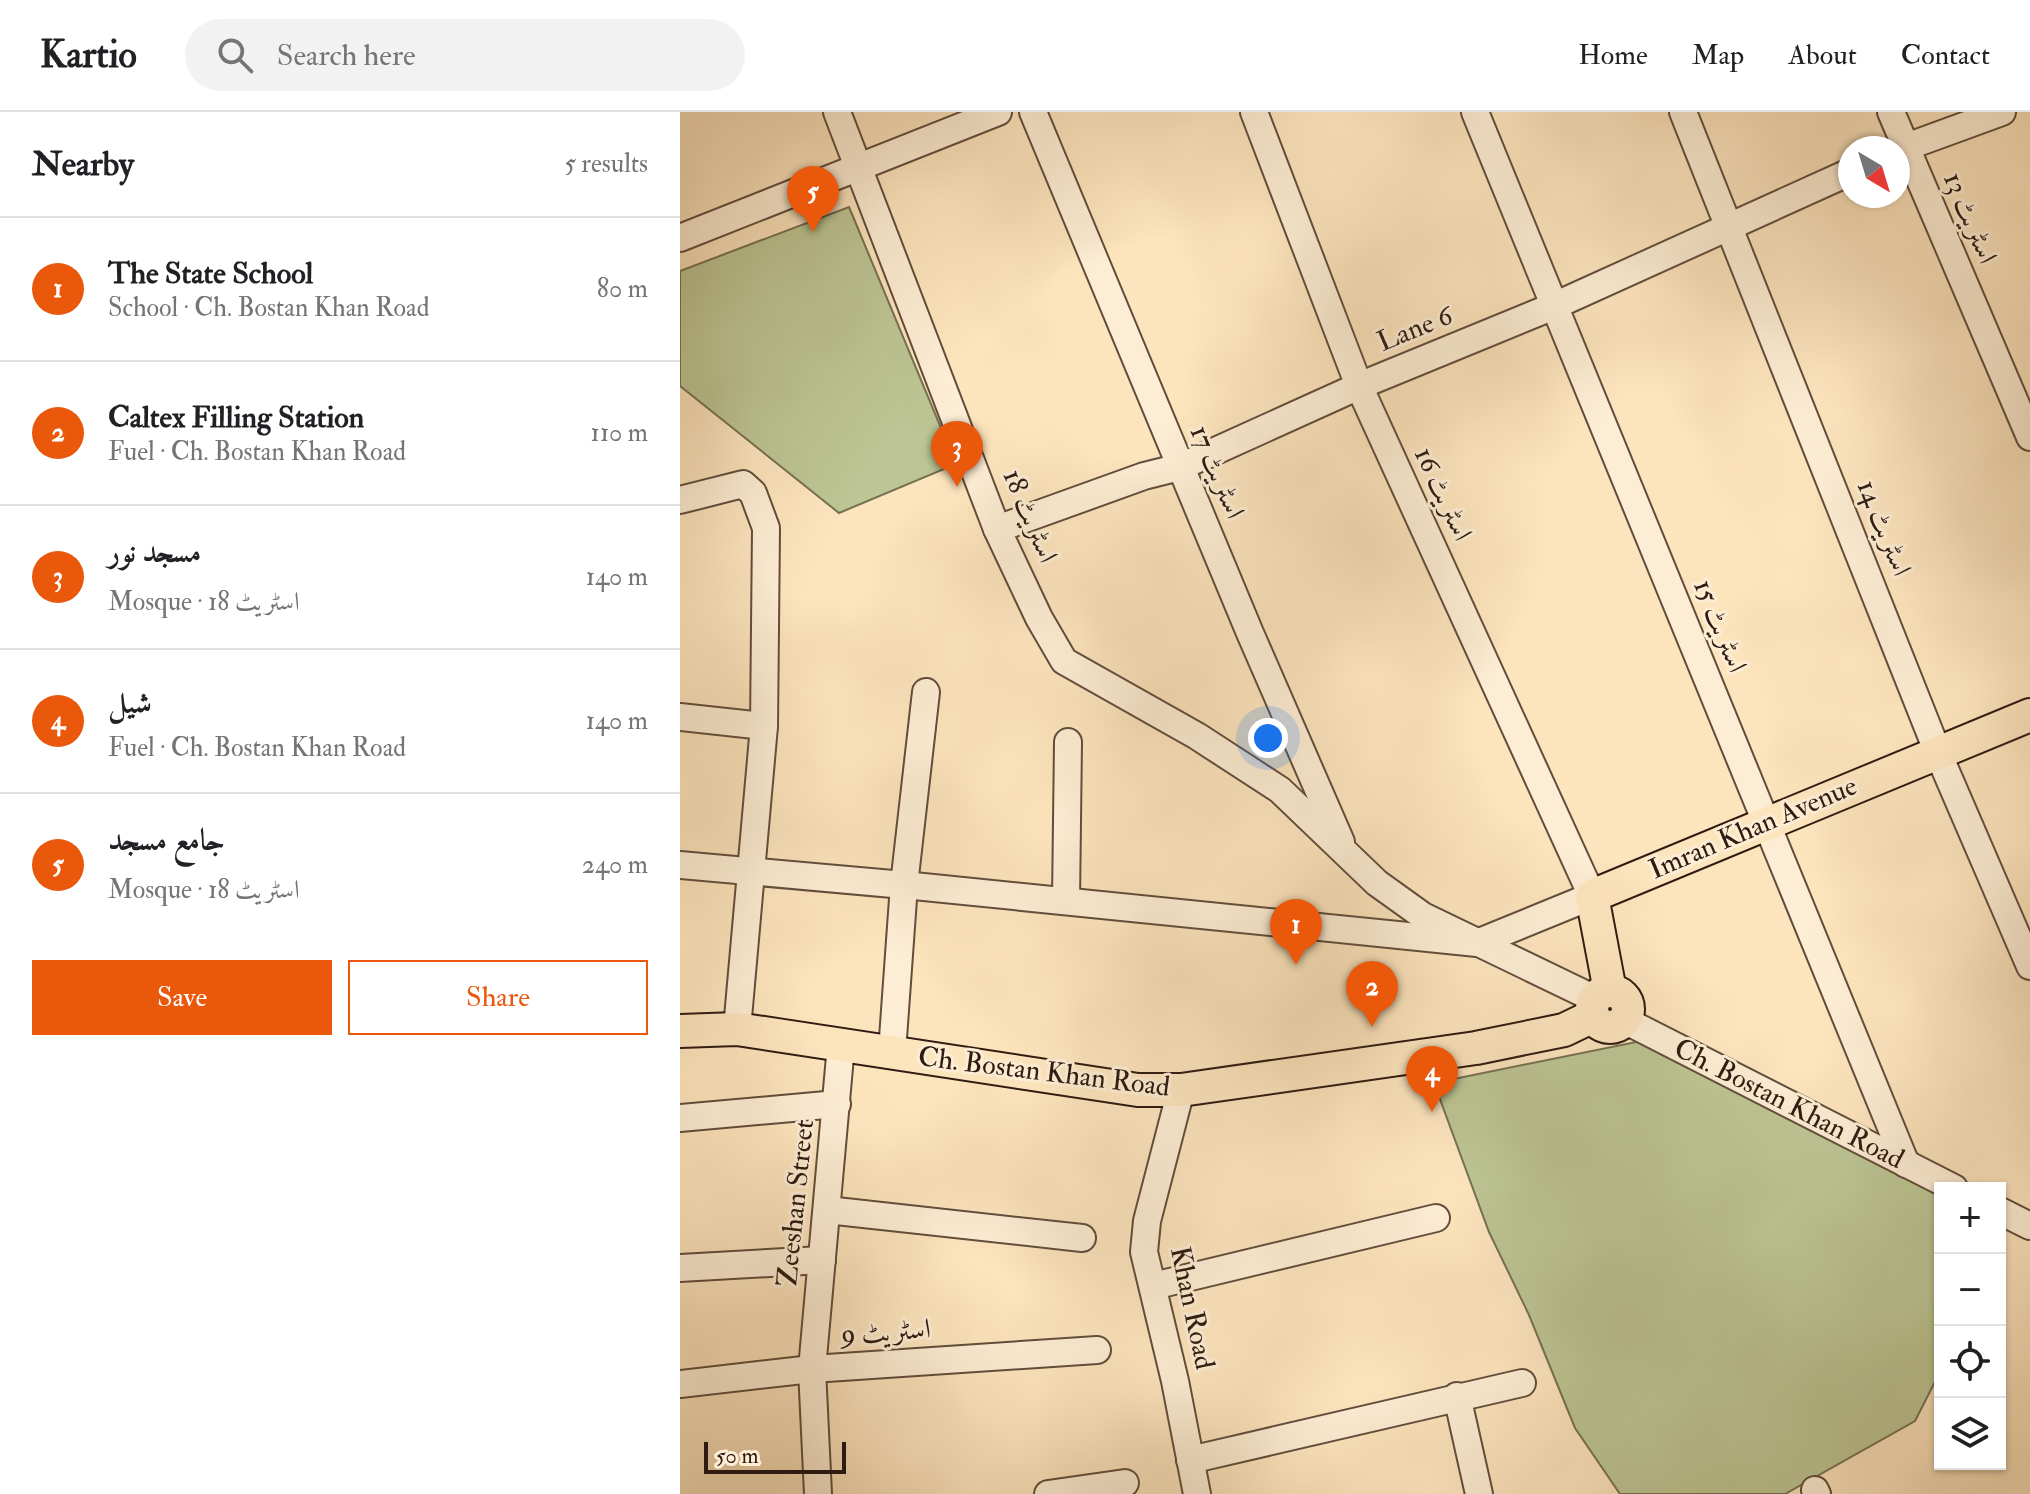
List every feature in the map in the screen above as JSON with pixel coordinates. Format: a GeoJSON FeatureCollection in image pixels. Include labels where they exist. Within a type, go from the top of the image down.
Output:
{"type":"FeatureCollection","features":[{"type":"Feature","properties":{"kind":"main road","name":"Imran Khan Avenue"},"geometry":{"type":"LineString","coordinates":[[1592,896],[2030,715]]}},
{"type":"Feature","properties":{"kind":"main road"},"geometry":{"type":"LineString","coordinates":[[1592,896],[1605,1007]]}},
{"type":"Feature","properties":{"kind":"main road","name":"Ch. Bostan Khan Road"},"geometry":{"type":"LineString","coordinates":[[680,1031],[737,1029],[1138,1090],[1181,1090],[1476,1048],[1564,1030],[1605,1007]]}},
{"type":"Feature","properties":{"kind":"street","name":"اسٹریٹ 18"},"geometry":{"type":"LineString","coordinates":[[837,112],[997,529],[1039,618],[1064,661],[1197,736],[1280,790],[1377,883],[1423,916],[1605,1007]]}},
{"type":"Feature","properties":{"kind":"street"},"geometry":{"type":"LineString","coordinates":[[680,238],[998,112]]}},
{"type":"Feature","properties":{"kind":"street","name":"اسٹریٹ 17"},"geometry":{"type":"LineString","coordinates":[[1033,112],[1180,467],[1346,854]]}},
{"type":"Feature","properties":{"kind":"street","name":"اسٹریٹ 16"},"geometry":{"type":"LineString","coordinates":[[1254,112],[1359,386],[1592,896]]}},
{"type":"Feature","properties":{"kind":"street","name":"اسٹریٹ 15"},"geometry":{"type":"LineString","coordinates":[[1475,112],[1906,1164]]}},
{"type":"Feature","properties":{"kind":"street","name":"اسٹریٹ 14"},"geometry":{"type":"LineString","coordinates":[[1683,112],[1938,753],[2022,928],[2030,966]]}},
{"type":"Feature","properties":{"kind":"street","name":"اسٹریٹ 13"},"geometry":{"type":"LineString","coordinates":[[1891,112],[1898,136]]}},
{"type":"Feature","properties":{"kind":"street"},"geometry":{"type":"LineString","coordinates":[[1910,145],[2002,112]]}},
{"type":"Feature","properties":{"kind":"street","name":"اسٹریٹ 13"},"geometry":{"type":"LineString","coordinates":[[1910,168],[2030,437]]}},
{"type":"Feature","properties":{"kind":"street","name":"Lane 6"},"geometry":{"type":"LineString","coordinates":[[997,529],[1144,476],[1180,467],[1359,386],[1554,306],[1838,178]]}},
{"type":"Feature","properties":{"kind":"street"},"geometry":{"type":"LineString","coordinates":[[680,500],[743,484],[753,493],[766,528],[764,726],[737,1029]]}},
{"type":"Feature","properties":{"kind":"street"},"geometry":{"type":"LineString","coordinates":[[892,1052],[904,885],[926,692]]}},
{"type":"Feature","properties":{"kind":"street"},"geometry":{"type":"LineString","coordinates":[[680,717],[764,726]]}},
{"type":"Feature","properties":{"kind":"street"},"geometry":{"type":"LineString","coordinates":[[1066,901],[1068,742]]}},
{"type":"Feature","properties":{"kind":"street"},"geometry":{"type":"LineString","coordinates":[[680,865],[1477,943]]}},
{"type":"Feature","properties":{"kind":"street","name":"Imran Khan Avenue"},"geometry":{"type":"LineString","coordinates":[[1477,943],[1592,896]]}},
{"type":"Feature","properties":{"kind":"street","name":"Ch. Bostan Khan Road"},"geometry":{"type":"LineString","coordinates":[[1605,1007],[1942,1182]]}},
{"type":"Feature","properties":{"kind":"street","name":"Zeeshan Street"},"geometry":{"type":"LineString","coordinates":[[818,1494],[812,1369],[841,1045]]}},
{"type":"Feature","properties":{"kind":"street","name":"Khan Road"},"geometry":{"type":"LineString","coordinates":[[1181,1090],[1147,1221],[1144,1252],[1197,1494]]}},
{"type":"Feature","properties":{"kind":"street"},"geometry":{"type":"LineString","coordinates":[[680,1118],[837,1104]]}},
{"type":"Feature","properties":{"kind":"street"},"geometry":{"type":"LineString","coordinates":[[827,1210],[1082,1238]]}},
{"type":"Feature","properties":{"kind":"street"},"geometry":{"type":"LineString","coordinates":[[2006,1214],[2030,1226]]}},
{"type":"Feature","properties":{"kind":"street"},"geometry":{"type":"LineString","coordinates":[[1153,1286],[1436,1218]]}},
{"type":"Feature","properties":{"kind":"street"},"geometry":{"type":"LineString","coordinates":[[680,1268],[822,1260]]}},
{"type":"Feature","properties":{"kind":"street","name":"اسٹریٹ 9"},"geometry":{"type":"LineString","coordinates":[[680,1384],[812,1369],[1097,1350]]}},
{"type":"Feature","properties":{"kind":"street"},"geometry":{"type":"LineString","coordinates":[[1190,1460],[1522,1383]]}},
{"type":"Feature","properties":{"kind":"street"},"geometry":{"type":"LineString","coordinates":[[1457,1396],[1479,1494]]}},
{"type":"Feature","properties":{"kind":"street"},"geometry":{"type":"LineString","coordinates":[[1048,1494],[1125,1483]]}},
{"type":"Feature","properties":{"kind":"green space"},"geometry":{"type":"Polygon","coordinates":[[[849,207],[956,464],[839,513],[680,386],[680,271],[849,207]]]}},
{"type":"Feature","properties":{"kind":"green space"},"geometry":{"type":"Polygon","coordinates":[[[1641,1041],[1934,1185],[1934,1384],[1915,1421],[1785,1494],[1620,1494],[1575,1428],[1529,1315],[1489,1232],[1434,1083],[1641,1041]]]}},
{"type":"Feature","properties":{"kind":"place","name":"جامع مسجد"},"geometry":{"type":"Point","coordinates":[813,232]}},
{"type":"Feature","properties":{"kind":"place","name":"مسجد نور"},"geometry":{"type":"Point","coordinates":[957,487]}},
{"type":"Feature","properties":{"kind":"place","name":"The State School"},"geometry":{"type":"Point","coordinates":[1296,965]}},
{"type":"Feature","properties":{"kind":"place","name":"Caltex Filling Station"},"geometry":{"type":"Point","coordinates":[1372,1027]}},
{"type":"Feature","properties":{"kind":"place","name":"شیل"},"geometry":{"type":"Point","coordinates":[1432,1112]}}]}
